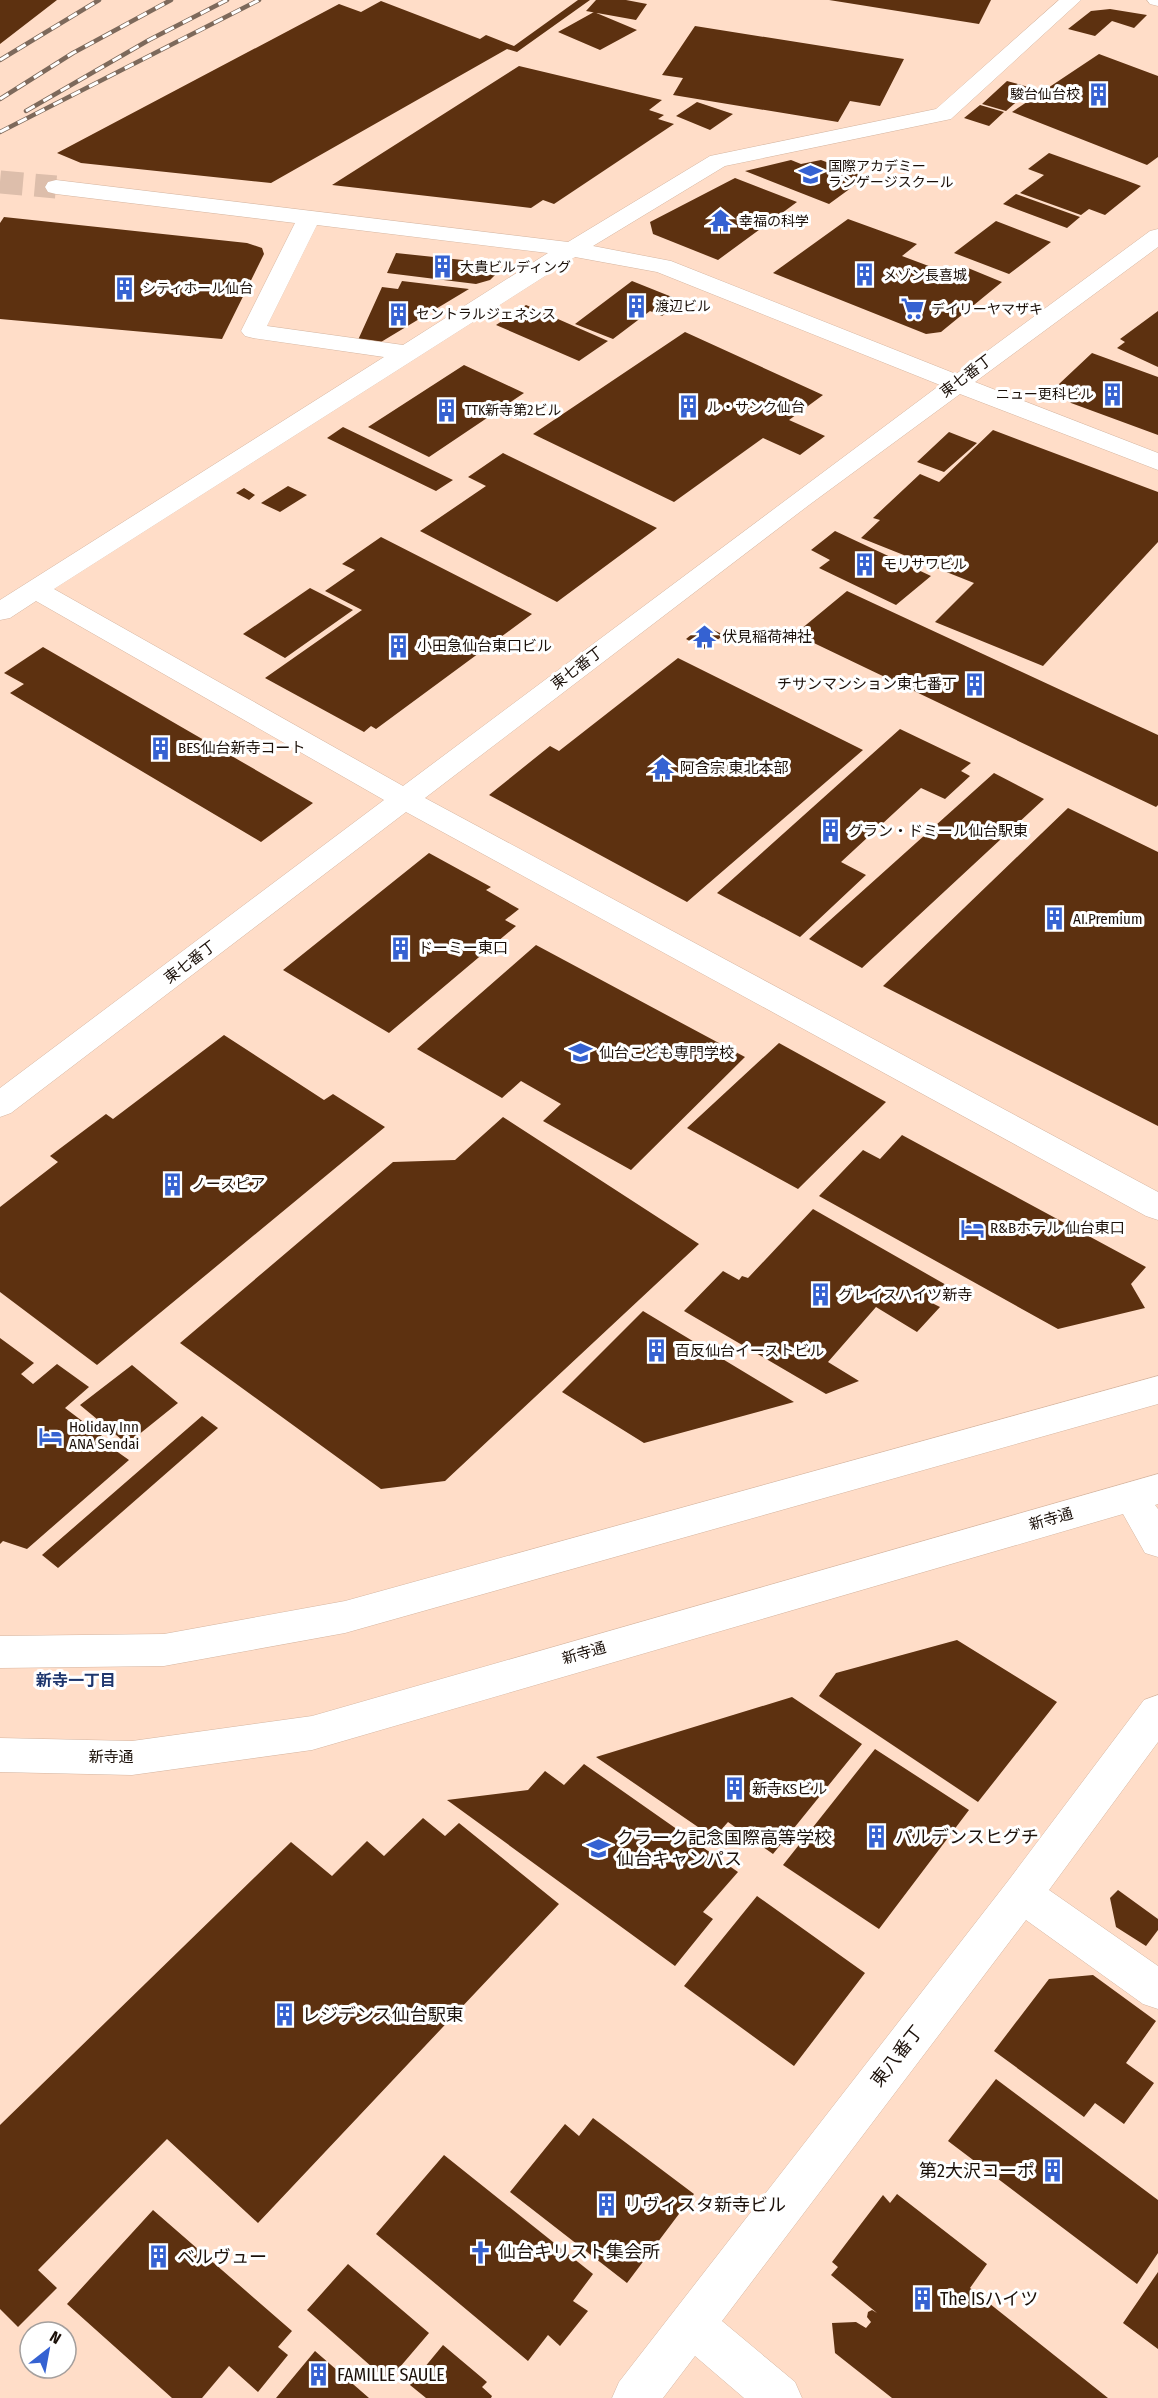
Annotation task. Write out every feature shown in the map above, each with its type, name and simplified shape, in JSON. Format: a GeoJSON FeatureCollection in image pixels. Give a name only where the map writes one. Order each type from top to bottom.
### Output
{"type":"FeatureCollection","features":[{"type":"Feature","properties":{"kind":"street"},"geometry":{"type":"LineString","coordinates":[[0,612],[572,249],[718,162],[943,114],[1071,0]]}},
{"type":"Feature","properties":{"kind":"street"},"geometry":{"type":"LineString","coordinates":[[56,187],[572,249],[663,267],[1005,404],[1158,462]]}},
{"type":"Feature","properties":{"kind":"street"},"geometry":{"type":"LineString","coordinates":[[309,218],[253,331],[407,353]]}},
{"type":"Feature","properties":{"kind":"street","name":"東七番丁"},"geometry":{"type":"LineString","coordinates":[[0,1105],[957,383],[1158,236]]}},
{"type":"Feature","properties":{"kind":"street"},"geometry":{"type":"LineString","coordinates":[[36,590],[405,799],[1158,1207]]}},
{"type":"Feature","properties":{"kind":"street"},"geometry":{"type":"LineString","coordinates":[[0,1652],[164,1650],[345,1617],[1158,1390]]}},
{"type":"Feature","properties":{"kind":"street"},"geometry":{"type":"LineString","coordinates":[[1145,1492],[1158,1542]]}},
{"type":"Feature","properties":{"kind":"street","name":"新寺通"},"geometry":{"type":"LineString","coordinates":[[0,1755],[132,1758],[312,1733],[1145,1492]]}},
{"type":"Feature","properties":{"kind":"street","name":"東八番丁"},"geometry":{"type":"LineString","coordinates":[[635,2398],[1022,1894],[1158,1712]]}},
{"type":"Feature","properties":{"kind":"street"},"geometry":{"type":"LineString","coordinates":[[1022,1894],[1158,1990]]}},
{"type":"Feature","properties":{"kind":"street"},"geometry":{"type":"LineString","coordinates":[[692,2324],[779,2398]]}},
{"type":"Feature","properties":{"kind":"building"},"geometry":{"type":"Polygon","coordinates":[[[0,0],[57,0],[0,44],[0,0]]]}},
{"type":"Feature","properties":{"kind":"building"},"geometry":{"type":"Polygon","coordinates":[[[578,0],[590,0],[517,52],[507,49],[271,183],[81,163],[57,153],[339,4],[361,12],[381,1],[480,39],[486,35],[514,46],[578,0]]]}},
{"type":"Feature","properties":{"kind":"building"},"geometry":{"type":"Polygon","coordinates":[[[596,0],[626,0],[647,4],[636,20],[586,11],[596,0]]]}},
{"type":"Feature","properties":{"kind":"building"},"geometry":{"type":"Polygon","coordinates":[[[829,0],[991,0],[979,24],[829,0]]]}},
{"type":"Feature","properties":{"kind":"building"},"geometry":{"type":"Polygon","coordinates":[[[1110,9],[1147,15],[1134,28],[1112,21],[1095,36],[1068,29],[1091,11],[1110,9]]]}},
{"type":"Feature","properties":{"kind":"building"},"geometry":{"type":"Polygon","coordinates":[[[594,12],[637,30],[600,50],[558,32],[594,12]]]}},
{"type":"Feature","properties":{"kind":"building"},"geometry":{"type":"Polygon","coordinates":[[[695,26],[904,59],[880,106],[850,101],[838,122],[673,95],[683,78],[662,75],[695,26]]]}},
{"type":"Feature","properties":{"kind":"building","name":"駿台仙台校"},"geometry":{"type":"Polygon","coordinates":[[[1099,54],[1158,76],[1158,157],[1147,165],[1012,112],[1099,54]]]}},
{"type":"Feature","properties":{"kind":"building"},"geometry":{"type":"Polygon","coordinates":[[[519,66],[662,100],[649,110],[664,115],[658,119],[674,124],[554,204],[543,200],[531,208],[332,185],[519,66]]]}},
{"type":"Feature","properties":{"kind":"building"},"geometry":{"type":"Polygon","coordinates":[[[1007,81],[1032,88],[1006,111],[982,104],[1007,81]]]}},
{"type":"Feature","properties":{"kind":"building"},"geometry":{"type":"Polygon","coordinates":[[[697,102],[733,114],[710,130],[676,116],[697,102]]]}},
{"type":"Feature","properties":{"kind":"building"},"geometry":{"type":"Polygon","coordinates":[[[980,105],[1004,112],[989,126],[964,118],[980,105]]]}},
{"type":"Feature","properties":{"kind":"building"},"geometry":{"type":"Polygon","coordinates":[[[1049,153],[1141,186],[1105,215],[1089,209],[1081,215],[1020,193],[1044,175],[1028,169],[1049,153]]]}},
{"type":"Feature","properties":{"kind":"building"},"geometry":{"type":"Polygon","coordinates":[[[791,160],[801,164],[821,160],[866,177],[829,204],[745,171],[791,160]]]}},
{"type":"Feature","properties":{"kind":"building"},"geometry":{"type":"Polygon","coordinates":[[[735,178],[797,202],[718,260],[653,234],[650,222],[735,178]]]}},
{"type":"Feature","properties":{"kind":"building"},"geometry":{"type":"Polygon","coordinates":[[[1016,194],[1080,217],[1067,228],[1003,204],[1016,194]]]}},
{"type":"Feature","properties":{"kind":"building","name":"シティホール仙台"},"geometry":{"type":"Polygon","coordinates":[[[4,217],[247,243],[262,248],[264,254],[222,339],[0,319],[0,223],[4,217]]]}},
{"type":"Feature","properties":{"kind":"building","name":"メゾン長喜城"},"geometry":{"type":"Polygon","coordinates":[[[848,219],[917,244],[902,256],[958,277],[968,268],[1002,282],[941,332],[926,334],[773,273],[848,219]]]}},
{"type":"Feature","properties":{"kind":"building"},"geometry":{"type":"Polygon","coordinates":[[[996,221],[1051,242],[1009,274],[954,253],[996,221]]]}},
{"type":"Feature","properties":{"kind":"building","name":"大貴ビルディング"},"geometry":{"type":"Polygon","coordinates":[[[396,253],[491,263],[499,271],[490,280],[476,284],[387,273],[396,253]]]}},
{"type":"Feature","properties":{"kind":"building","name":"セントラルジェネシス"},"geometry":{"type":"Polygon","coordinates":[[[402,281],[469,289],[381,342],[358,340],[382,287],[398,289],[402,281]]]}},
{"type":"Feature","properties":{"kind":"building","name":"渡辺ビル"},"geometry":{"type":"Polygon","coordinates":[[[632,281],[682,301],[662,316],[650,311],[613,339],[575,324],[632,281]]]}},
{"type":"Feature","properties":{"kind":"building"},"geometry":{"type":"Polygon","coordinates":[[[526,305],[608,341],[579,361],[496,325],[526,305]]]}},
{"type":"Feature","properties":{"kind":"building"},"geometry":{"type":"Polygon","coordinates":[[[1158,311],[1158,367],[1117,348],[1125,342],[1120,339],[1158,311]]]}},
{"type":"Feature","properties":{"kind":"building","name":"ル・サンク仙台"},"geometry":{"type":"Polygon","coordinates":[[[685,332],[823,395],[789,420],[825,436],[800,455],[763,438],[674,502],[533,434],[685,332]]]}},
{"type":"Feature","properties":{"kind":"building","name":"ニュー更科ビル"},"geometry":{"type":"Polygon","coordinates":[[[1092,353],[1158,377],[1158,435],[1071,403],[1059,384],[1092,353]]]}},
{"type":"Feature","properties":{"kind":"building","name":"TTK新寺第2ビル"},"geometry":{"type":"Polygon","coordinates":[[[464,365],[524,393],[429,457],[368,427],[464,365]]]}},
{"type":"Feature","properties":{"kind":"building"},"geometry":{"type":"Polygon","coordinates":[[[343,427],[453,480],[436,491],[327,438],[343,427]]]}},
{"type":"Feature","properties":{"kind":"building"},"geometry":{"type":"Polygon","coordinates":[[[993,430],[1158,492],[1158,542],[1043,666],[935,622],[974,583],[861,538],[880,520],[873,518],[920,474],[939,482],[993,430]]]}},
{"type":"Feature","properties":{"kind":"building"},"geometry":{"type":"Polygon","coordinates":[[[949,432],[977,443],[944,472],[917,462],[949,432]]]}},
{"type":"Feature","properties":{"kind":"building"},"geometry":{"type":"Polygon","coordinates":[[[503,453],[657,528],[557,602],[420,531],[486,486],[468,477],[503,453]]]}},
{"type":"Feature","properties":{"kind":"building"},"geometry":{"type":"Polygon","coordinates":[[[288,486],[307,495],[280,512],[261,503],[288,486]]]}},
{"type":"Feature","properties":{"kind":"building"},"geometry":{"type":"Polygon","coordinates":[[[244,488],[255,495],[249,500],[236,493],[244,488]]]}},
{"type":"Feature","properties":{"kind":"building","name":"モリサワビル"},"geometry":{"type":"Polygon","coordinates":[[[835,531],[931,576],[896,605],[819,568],[830,560],[811,550],[835,531]]]}},
{"type":"Feature","properties":{"kind":"building","name":"小田急仙台東口ビル"},"geometry":{"type":"Polygon","coordinates":[[[381,537],[532,614],[376,729],[371,726],[364,732],[265,678],[362,610],[325,591],[355,570],[342,564],[381,537]]]}},
{"type":"Feature","properties":{"kind":"building"},"geometry":{"type":"Polygon","coordinates":[[[310,588],[353,610],[285,658],[243,634],[310,588]]]}},
{"type":"Feature","properties":{"kind":"building","name":"チサンマンション東七番丁"},"geometry":{"type":"Polygon","coordinates":[[[847,591],[1158,735],[1158,805],[1156,807],[795,634],[847,591]]]}},
{"type":"Feature","properties":{"kind":"building"},"geometry":{"type":"Polygon","coordinates":[[[703,625],[724,635],[705,649],[686,639],[703,625]]]}},
{"type":"Feature","properties":{"kind":"building","name":"BES仙台新寺コート"},"geometry":{"type":"Polygon","coordinates":[[[43,647],[313,803],[261,842],[10,693],[24,684],[4,673],[43,647]]]}},
{"type":"Feature","properties":{"kind":"building"},"geometry":{"type":"Polygon","coordinates":[[[678,658],[863,750],[687,902],[489,795],[550,746],[559,751],[678,658]]]}},
{"type":"Feature","properties":{"kind":"building","name":"グラン・ドミール仙台駅東"},"geometry":{"type":"Polygon","coordinates":[[[900,729],[971,763],[961,771],[970,776],[945,799],[921,788],[841,862],[866,875],[800,937],[717,893],[900,729]]]}},
{"type":"Feature","properties":{"kind":"building"},"geometry":{"type":"Polygon","coordinates":[[[994,773],[1044,799],[862,968],[809,939],[994,773]]]}},
{"type":"Feature","properties":{"kind":"building","name":"AI.Premium"},"geometry":{"type":"Polygon","coordinates":[[[1068,808],[1158,852],[1158,1126],[883,986],[1068,808]]]}},
{"type":"Feature","properties":{"kind":"building","name":"ドーミー東口"},"geometry":{"type":"Polygon","coordinates":[[[429,853],[491,887],[486,890],[519,909],[505,920],[516,926],[389,1033],[283,970],[429,853]]]}},
{"type":"Feature","properties":{"kind":"building"},"geometry":{"type":"Polygon","coordinates":[[[536,945],[745,1057],[631,1170],[543,1121],[561,1104],[521,1081],[502,1098],[417,1049],[536,945]]]}},
{"type":"Feature","properties":{"kind":"building","name":"ノースピア"},"geometry":{"type":"Polygon","coordinates":[[[224,1035],[324,1100],[333,1094],[385,1127],[97,1365],[0,1292],[0,1207],[58,1162],[50,1156],[106,1114],[113,1119],[224,1035]]]}},
{"type":"Feature","properties":{"kind":"building"},"geometry":{"type":"Polygon","coordinates":[[[779,1043],[886,1102],[798,1189],[687,1128],[779,1043]]]}},
{"type":"Feature","properties":{"kind":"building"},"geometry":{"type":"Polygon","coordinates":[[[503,1117],[699,1244],[445,1481],[381,1489],[180,1343],[393,1162],[455,1160],[503,1117]]]}},
{"type":"Feature","properties":{"kind":"building"},"geometry":{"type":"Polygon","coordinates":[[[902,1135],[1146,1267],[1131,1284],[1145,1308],[1058,1329],[819,1196],[863,1150],[880,1159],[902,1135]]]}},
{"type":"Feature","properties":{"kind":"building","name":"グレイスハイツ新寺"},"geometry":{"type":"Polygon","coordinates":[[[813,1209],[948,1286],[932,1303],[940,1307],[917,1332],[876,1307],[828,1362],[859,1381],[826,1394],[684,1311],[723,1271],[739,1280],[742,1276],[748,1278],[813,1209]]]}},
{"type":"Feature","properties":{"kind":"building","name":"百反仙台イーストビル"},"geometry":{"type":"Polygon","coordinates":[[[643,1311],[794,1402],[644,1443],[562,1392],[643,1311]]]}},
{"type":"Feature","properties":{"kind":"building","name":"Holiday Inn ANA Sendai"},"geometry":{"type":"Polygon","coordinates":[[[0,1338],[34,1363],[21,1374],[33,1384],[57,1364],[89,1387],[65,1408],[114,1445],[112,1448],[129,1460],[27,1549],[3,1541],[0,1544],[0,1338]]]}},
{"type":"Feature","properties":{"kind":"building"},"geometry":{"type":"Polygon","coordinates":[[[132,1365],[178,1403],[127,1444],[80,1405],[132,1365]]]}},
{"type":"Feature","properties":{"kind":"building"},"geometry":{"type":"Polygon","coordinates":[[[202,1416],[218,1428],[58,1568],[42,1555],[202,1416]]]}},
{"type":"Feature","properties":{"kind":"building"},"geometry":{"type":"Polygon","coordinates":[[[957,1640],[1057,1702],[978,1802],[819,1696],[836,1673],[957,1640]]]}},
{"type":"Feature","properties":{"kind":"building","name":"新寺KSビル"},"geometry":{"type":"Polygon","coordinates":[[[792,1697],[862,1744],[773,1854],[728,1822],[714,1838],[596,1757],[792,1697]]]}},
{"type":"Feature","properties":{"kind":"building","name":"パルデンスヒグチ"},"geometry":{"type":"Polygon","coordinates":[[[875,1749],[969,1810],[879,1929],[783,1865],[875,1749]]]}},
{"type":"Feature","properties":{"kind":"building","name":"クラーク記念国際高等学校 仙台キャンパス"},"geometry":{"type":"Polygon","coordinates":[[[584,1764],[738,1872],[703,1912],[713,1919],[675,1966],[447,1800],[528,1790],[545,1771],[564,1785],[584,1764]]]}},
{"type":"Feature","properties":{"kind":"building","name":"レジデンス仙台駅東"},"geometry":{"type":"Polygon","coordinates":[[[423,1818],[445,1836],[459,1823],[559,1904],[258,2223],[167,2139],[38,2270],[57,2288],[25,2320],[18,2320],[18,2327],[0,2309],[0,2125],[291,1842],[332,1876],[367,1841],[384,1856],[423,1818]]]}},
{"type":"Feature","properties":{"kind":"building"},"geometry":{"type":"Polygon","coordinates":[[[1118,1890],[1158,1919],[1158,1930],[1146,1946],[1116,1927],[1110,1898],[1118,1890]]]}},
{"type":"Feature","properties":{"kind":"building"},"geometry":{"type":"Polygon","coordinates":[[[757,1896],[865,1973],[794,2066],[684,1986],[757,1896]]]}},
{"type":"Feature","properties":{"kind":"building"},"geometry":{"type":"Polygon","coordinates":[[[1093,1975],[1156,2021],[1126,2063],[1154,2083],[1124,2124],[1095,2103],[1084,2117],[994,2051],[1049,1979],[1093,1975]]]}},
{"type":"Feature","properties":{"kind":"building","name":"第2大沢コーポ"},"geometry":{"type":"Polygon","coordinates":[[[996,2079],[1158,2200],[1158,2253],[1137,2284],[948,2141],[996,2079]]]}},
{"type":"Feature","properties":{"kind":"building","name":"リヴィスタ新寺ビル"},"geometry":{"type":"Polygon","coordinates":[[[593,2118],[694,2194],[627,2283],[510,2192],[565,2124],[579,2136],[593,2118]]]}},
{"type":"Feature","properties":{"kind":"building"},"geometry":{"type":"Polygon","coordinates":[[[444,2155],[593,2274],[573,2301],[588,2311],[560,2346],[548,2335],[528,2361],[376,2234],[444,2155]]]}},
{"type":"Feature","properties":{"kind":"building","name":"The ISハイツ"},"geometry":{"type":"Polygon","coordinates":[[[897,2194],[987,2264],[970,2288],[1108,2398],[892,2398],[835,2353],[832,2323],[856,2322],[866,2328],[871,2322],[867,2317],[868,2312],[872,2310],[877,2313],[831,2275],[838,2267],[832,2262],[883,2195],[890,2203],[897,2194]]]}},
{"type":"Feature","properties":{"kind":"building","name":"ベルヴュー"},"geometry":{"type":"Polygon","coordinates":[[[153,2210],[292,2331],[278,2347],[288,2355],[258,2392],[229,2366],[202,2398],[172,2398],[67,2304],[153,2210]]]}},
{"type":"Feature","properties":{"kind":"building"},"geometry":{"type":"Polygon","coordinates":[[[348,2264],[429,2333],[388,2381],[307,2310],[348,2264]]]}},
{"type":"Feature","properties":{"kind":"building"},"geometry":{"type":"Polygon","coordinates":[[[1158,2272],[1158,2349],[1123,2323],[1158,2272]]]}},
{"type":"Feature","properties":{"kind":"building"},"geometry":{"type":"Polygon","coordinates":[[[443,2345],[487,2382],[482,2387],[492,2396],[491,2398],[426,2398],[410,2385],[443,2345]]]}},
{"type":"Feature","properties":{"kind":"building","name":"FAMILLE SAULE"},"geometry":{"type":"Polygon","coordinates":[[[315,2351],[369,2398],[276,2398],[315,2351]]]}},
{"type":"Feature","properties":{"kind":"tunnel"},"geometry":{"type":"LineString","coordinates":[[0,182],[56,187]]}},
{"type":"Feature","properties":{"kind":"railway"},"geometry":{"type":"LineString","coordinates":[[0,60],[99,0]]}},
{"type":"Feature","properties":{"kind":"railway"},"geometry":{"type":"LineString","coordinates":[[0,99],[73,53],[171,0]]}},
{"type":"Feature","properties":{"kind":"railway"},"geometry":{"type":"LineString","coordinates":[[26,111],[149,40],[227,0]]}},
{"type":"Feature","properties":{"kind":"railway"},"geometry":{"type":"LineString","coordinates":[[0,132],[259,0]]}},
{"type":"Feature","properties":{"kind":"place","name":"駿台仙台校"},"geometry":{"type":"Point","coordinates":[1098,94]}},
{"type":"Feature","properties":{"kind":"place","name":"国際アカデミー ランゲージスクール"},"geometry":{"type":"Point","coordinates":[810,174]}},
{"type":"Feature","properties":{"kind":"place","name":"幸福の科学"},"geometry":{"type":"Point","coordinates":[721,221]}},
{"type":"Feature","properties":{"kind":"place","name":"大貴ビルディング"},"geometry":{"type":"Point","coordinates":[442,267]}},
{"type":"Feature","properties":{"kind":"place","name":"メゾン長喜城"},"geometry":{"type":"Point","coordinates":[865,275]}},
{"type":"Feature","properties":{"kind":"place","name":"シティホール仙台"},"geometry":{"type":"Point","coordinates":[124,288]}},
{"type":"Feature","properties":{"kind":"place","name":"渡辺ビル"},"geometry":{"type":"Point","coordinates":[637,306]}},
{"type":"Feature","properties":{"kind":"place","name":"デイリーヤマザキ"},"geometry":{"type":"Point","coordinates":[913,309]}},
{"type":"Feature","properties":{"kind":"place","name":"セントラルジェネシス"},"geometry":{"type":"Point","coordinates":[398,314]}},
{"type":"Feature","properties":{"kind":"place","name":"ニュー更科ビル"},"geometry":{"type":"Point","coordinates":[1112,394]}},
{"type":"Feature","properties":{"kind":"place","name":"ル・サンク仙台"},"geometry":{"type":"Point","coordinates":[689,407]}},
{"type":"Feature","properties":{"kind":"place","name":"TTK新寺第2ビル"},"geometry":{"type":"Point","coordinates":[447,410]}},
{"type":"Feature","properties":{"kind":"place","name":"モリサワビル"},"geometry":{"type":"Point","coordinates":[865,564]}},
{"type":"Feature","properties":{"kind":"place","name":"伏見稲荷神社"},"geometry":{"type":"Point","coordinates":[704,637]}},
{"type":"Feature","properties":{"kind":"place","name":"小田急仙台東口ビル"},"geometry":{"type":"Point","coordinates":[399,646]}},
{"type":"Feature","properties":{"kind":"place","name":"チサンマンション東七番丁"},"geometry":{"type":"Point","coordinates":[975,684]}},
{"type":"Feature","properties":{"kind":"place","name":"BES仙台新寺コート"},"geometry":{"type":"Point","coordinates":[160,748]}},
{"type":"Feature","properties":{"kind":"place","name":"阿含宗 東北本部"},"geometry":{"type":"Point","coordinates":[662,768]}},
{"type":"Feature","properties":{"kind":"place","name":"グラン・ドミール仙台駅東"},"geometry":{"type":"Point","coordinates":[830,831]}},
{"type":"Feature","properties":{"kind":"place","name":"AI.Premium"},"geometry":{"type":"Point","coordinates":[1055,919]}},
{"type":"Feature","properties":{"kind":"place","name":"ドーミー東口"},"geometry":{"type":"Point","coordinates":[400,948]}},
{"type":"Feature","properties":{"kind":"place","name":"仙台こども専門学校"},"geometry":{"type":"Point","coordinates":[581,1053]}},
{"type":"Feature","properties":{"kind":"place","name":"ノースピア"},"geometry":{"type":"Point","coordinates":[173,1184]}},
{"type":"Feature","properties":{"kind":"place","name":"R&Bホテル 仙台東口"},"geometry":{"type":"Point","coordinates":[972,1228]}},
{"type":"Feature","properties":{"kind":"place","name":"グレイスハイツ新寺"},"geometry":{"type":"Point","coordinates":[820,1295]}},
{"type":"Feature","properties":{"kind":"place","name":"百反仙台イーストビル"},"geometry":{"type":"Point","coordinates":[657,1351]}},
{"type":"Feature","properties":{"kind":"place","name":"Holiday Inn ANA Sendai"},"geometry":{"type":"Point","coordinates":[51,1436]}},
{"type":"Feature","properties":{"kind":"place","name":"新寺KSビル"},"geometry":{"type":"Point","coordinates":[734,1789]}},
{"type":"Feature","properties":{"kind":"place","name":"パルデンスヒグチ"},"geometry":{"type":"Point","coordinates":[877,1837]}},
{"type":"Feature","properties":{"kind":"place","name":"クラーク記念国際高等学校 仙台キャンパス"},"geometry":{"type":"Point","coordinates":[598,1848]}},
{"type":"Feature","properties":{"kind":"place","name":"レジデンス仙台駅東"},"geometry":{"type":"Point","coordinates":[284,2015]}},
{"type":"Feature","properties":{"kind":"place","name":"第2大沢コーポ"},"geometry":{"type":"Point","coordinates":[1053,2171]}},
{"type":"Feature","properties":{"kind":"place","name":"リヴィスタ新寺ビル"},"geometry":{"type":"Point","coordinates":[606,2205]}},
{"type":"Feature","properties":{"kind":"place","name":"仙台キリスト集会所"},"geometry":{"type":"Point","coordinates":[480,2252]}},
{"type":"Feature","properties":{"kind":"place","name":"ベルヴュー"},"geometry":{"type":"Point","coordinates":[159,2257]}},
{"type":"Feature","properties":{"kind":"place","name":"The ISハイツ"},"geometry":{"type":"Point","coordinates":[922,2299]}},
{"type":"Feature","properties":{"kind":"place","name":"FAMILLE SAULE"},"geometry":{"type":"Point","coordinates":[319,2375]}},
{"type":"Feature","properties":{"kind":"district","name":"新寺一丁目"},"geometry":{"type":"Point","coordinates":[76,1680]}}]}
